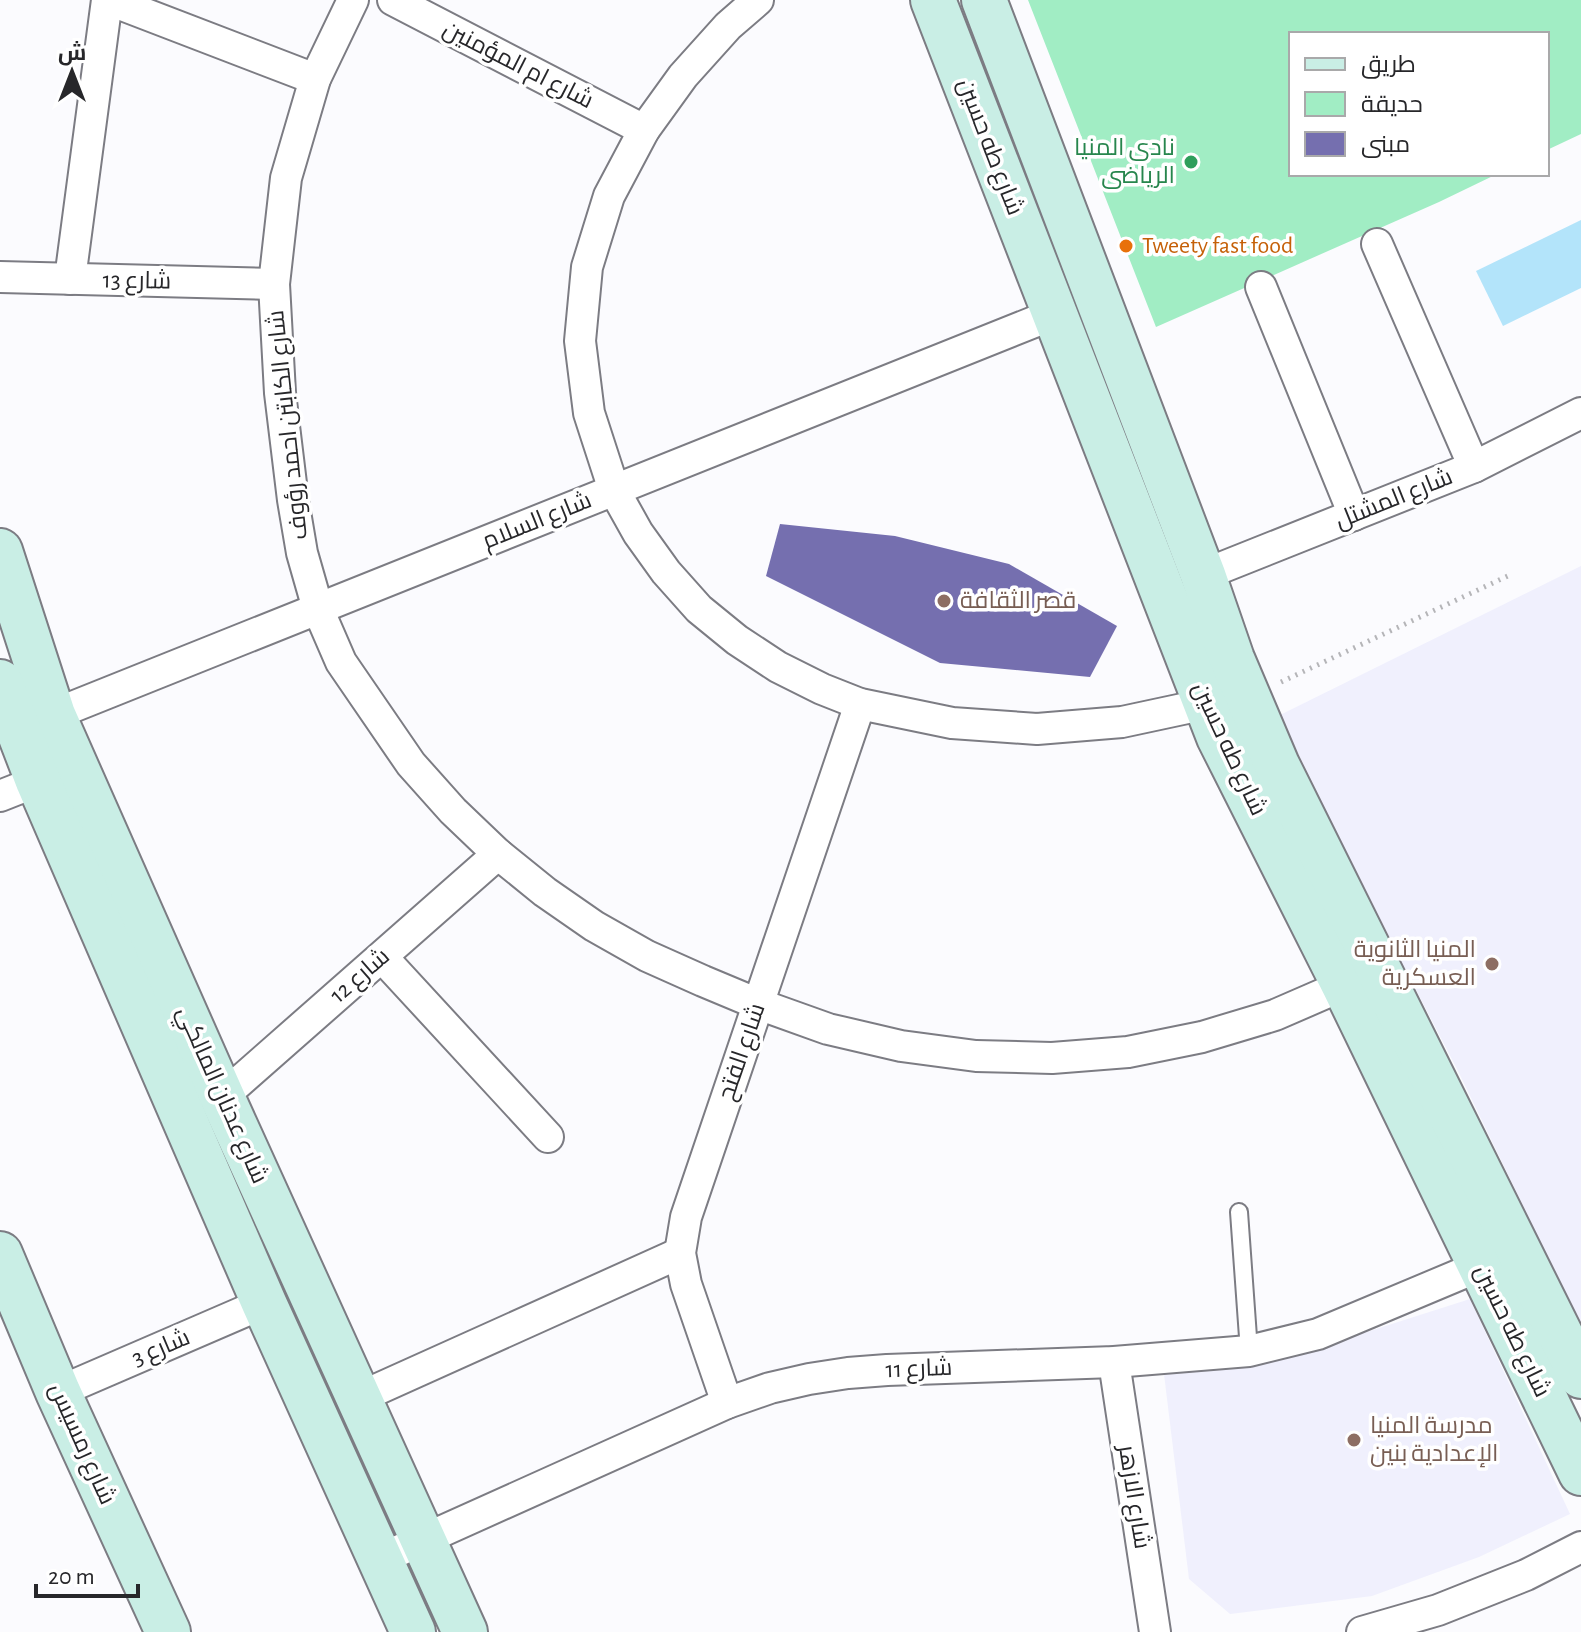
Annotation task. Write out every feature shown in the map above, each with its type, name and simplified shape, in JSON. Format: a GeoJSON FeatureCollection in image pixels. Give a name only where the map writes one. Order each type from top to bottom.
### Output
{"type":"FeatureCollection","features":[{"type":"Feature","properties":{"kind":"main road","name":"شارع طه حسين"},"geometry":{"type":"LineString","coordinates":[[933,0],[1219,737],[1344,985],[1581,1473]]}},
{"type":"Feature","properties":{"kind":"main road","name":"شارع طه حسين"},"geometry":{"type":"LineString","coordinates":[[984,0],[1248,697],[1277,765],[1581,1376]]}},
{"type":"Feature","properties":{"kind":"main road","name":"شارع عدنان المالكي"},"geometry":{"type":"LineString","coordinates":[[0,551],[36,722],[222,1097],[465,1632]]}},
{"type":"Feature","properties":{"kind":"main road"},"geometry":{"type":"LineString","coordinates":[[1162,589],[1203,575]]}},
{"type":"Feature","properties":{"kind":"main road","name":"شارع عدنان المالكي"},"geometry":{"type":"LineString","coordinates":[[0,682],[36,722]]}},
{"type":"Feature","properties":{"kind":"main road","name":"شارع عدنان المالكي"},"geometry":{"type":"LineString","coordinates":[[36,722],[19,789],[264,1303],[413,1632]]}},
{"type":"Feature","properties":{"kind":"main road","name":"شارع رمسيس"},"geometry":{"type":"LineString","coordinates":[[0,1254],[58,1392],[168,1632]]}},
{"type":"Feature","properties":{"kind":"street"},"geometry":{"type":"LineString","coordinates":[[70,279],[108,0],[315,79]]}},
{"type":"Feature","properties":{"kind":"street","name":"شارع الكابتن احمد رؤوف"},"geometry":{"type":"LineString","coordinates":[[353,0],[315,79],[286,178],[274,284],[280,393],[293,500],[302,553],[318,609],[341,662],[411,764],[453,811],[498,854],[545,892],[594,926],[647,956],[758,1004],[828,1029],[901,1046],[976,1056],[1052,1058],[1128,1052],[1202,1037],[1275,1015],[1344,985]]}},
{"type":"Feature","properties":{"kind":"street","name":"شارع ام المؤمنين"},"geometry":{"type":"LineString","coordinates":[[393,0],[644,130]]}},
{"type":"Feature","properties":{"kind":"street"},"geometry":{"type":"LineString","coordinates":[[758,0],[728,26],[683,76],[644,130],[609,196],[587,267],[580,341],[589,413],[614,490],[638,533],[659,563],[699,609],[737,640],[778,667],[860,704],[952,723],[1037,729],[1122,722],[1206,704]]}},
{"type":"Feature","properties":{"kind":"street"},"geometry":{"type":"LineString","coordinates":[[1377,244],[1474,467]]}},
{"type":"Feature","properties":{"kind":"street","name":"شارع 13"},"geometry":{"type":"LineString","coordinates":[[0,277],[274,284]]}},
{"type":"Feature","properties":{"kind":"street"},"geometry":{"type":"LineString","coordinates":[[1261,287],[1354,515]]}},
{"type":"Feature","properties":{"kind":"street","name":"شارع السلام"},"geometry":{"type":"LineString","coordinates":[[36,722],[1054,314]]}},
{"type":"Feature","properties":{"kind":"street","name":"شارع المشتل"},"geometry":{"type":"LineString","coordinates":[[1203,575],[1474,467],[1581,413]]}},
{"type":"Feature","properties":{"kind":"street","name":"شارع الفتح"},"geometry":{"type":"LineString","coordinates":[[727,1403],[686,1284],[680,1253],[686,1217],[860,704]]}},
{"type":"Feature","properties":{"kind":"street","name":"شارع 12"},"geometry":{"type":"LineString","coordinates":[[222,1097],[498,854]]}},
{"type":"Feature","properties":{"kind":"street"},"geometry":{"type":"LineString","coordinates":[[382,957],[548,1137]]}},
{"type":"Feature","properties":{"kind":"street"},"geometry":{"type":"LineString","coordinates":[[358,1398],[680,1253]]}},
{"type":"Feature","properties":{"kind":"street","name":"شارع 11"},"geometry":{"type":"LineString","coordinates":[[378,1560],[727,1403],[770,1388],[848,1373],[1114,1362],[1249,1351],[1318,1334],[1480,1266]]}},
{"type":"Feature","properties":{"kind":"street","name":"شارع 3"},"geometry":{"type":"LineString","coordinates":[[58,1392],[264,1303]]}},
{"type":"Feature","properties":{"kind":"street","name":"شارع الازهر"},"geometry":{"type":"LineString","coordinates":[[1114,1362],[1155,1632]]}},
{"type":"Feature","properties":{"kind":"street"},"geometry":{"type":"LineString","coordinates":[[1362,1632],[1438,1610],[1526,1575],[1581,1547]]}},
{"type":"Feature","properties":{"kind":"lane"},"geometry":{"type":"LineString","coordinates":[[1239,1212],[1249,1351]]}},
{"type":"Feature","properties":{"kind":"path"},"geometry":{"type":"LineString","coordinates":[[1248,697],[1512,574]]}},
{"type":"Feature","properties":{"kind":"shaded area","name":"المنيا الثانوية العسكرية"},"geometry":{"type":"Polygon","coordinates":[[[1581,566],[1581,1326],[1458,1071],[1347,857],[1280,715],[1581,566]]]}},
{"type":"Feature","properties":{"kind":"shaded area","name":"مدرسة المنيا الإعدادية بنين"},"geometry":{"type":"Polygon","coordinates":[[[1470,1299],[1570,1514],[1479,1557],[1372,1596],[1230,1614],[1189,1579],[1163,1366],[1304,1352],[1470,1299]]]}},
{"type":"Feature","properties":{"kind":"green space","name":"نادى المنيا الرياضى"},"geometry":{"type":"Polygon","coordinates":[[[1028,0],[1581,0],[1581,134],[1549,149],[1549,32],[1289,32],[1289,176],[1493,176],[1156,327],[1028,0]]]}},
{"type":"Feature","properties":{"kind":"water"},"geometry":{"type":"Polygon","coordinates":[[[1581,220],[1581,288],[1503,326],[1476,271],[1581,220]]]}},
{"type":"Feature","properties":{"kind":"building","name":"قصر الثقافة"},"geometry":{"type":"Polygon","coordinates":[[[780,524],[895,536],[1009,564],[1117,626],[1090,677],[940,663],[766,576],[780,524]]]}},
{"type":"Feature","properties":{"kind":"place","name":"نادى المنيا الرياضى"},"geometry":{"type":"Point","coordinates":[1191,162]}},
{"type":"Feature","properties":{"kind":"place","name":"Tweety fast food"},"geometry":{"type":"Point","coordinates":[1126,246]}},
{"type":"Feature","properties":{"kind":"place","name":"قصر الثقافة"},"geometry":{"type":"Point","coordinates":[944,601]}},
{"type":"Feature","properties":{"kind":"place","name":"المنيا الثانوية العسكرية"},"geometry":{"type":"Point","coordinates":[1492,964]}},
{"type":"Feature","properties":{"kind":"place","name":"مدرسة المنيا الإعدادية بنين"},"geometry":{"type":"Point","coordinates":[1354,1440]}}]}
